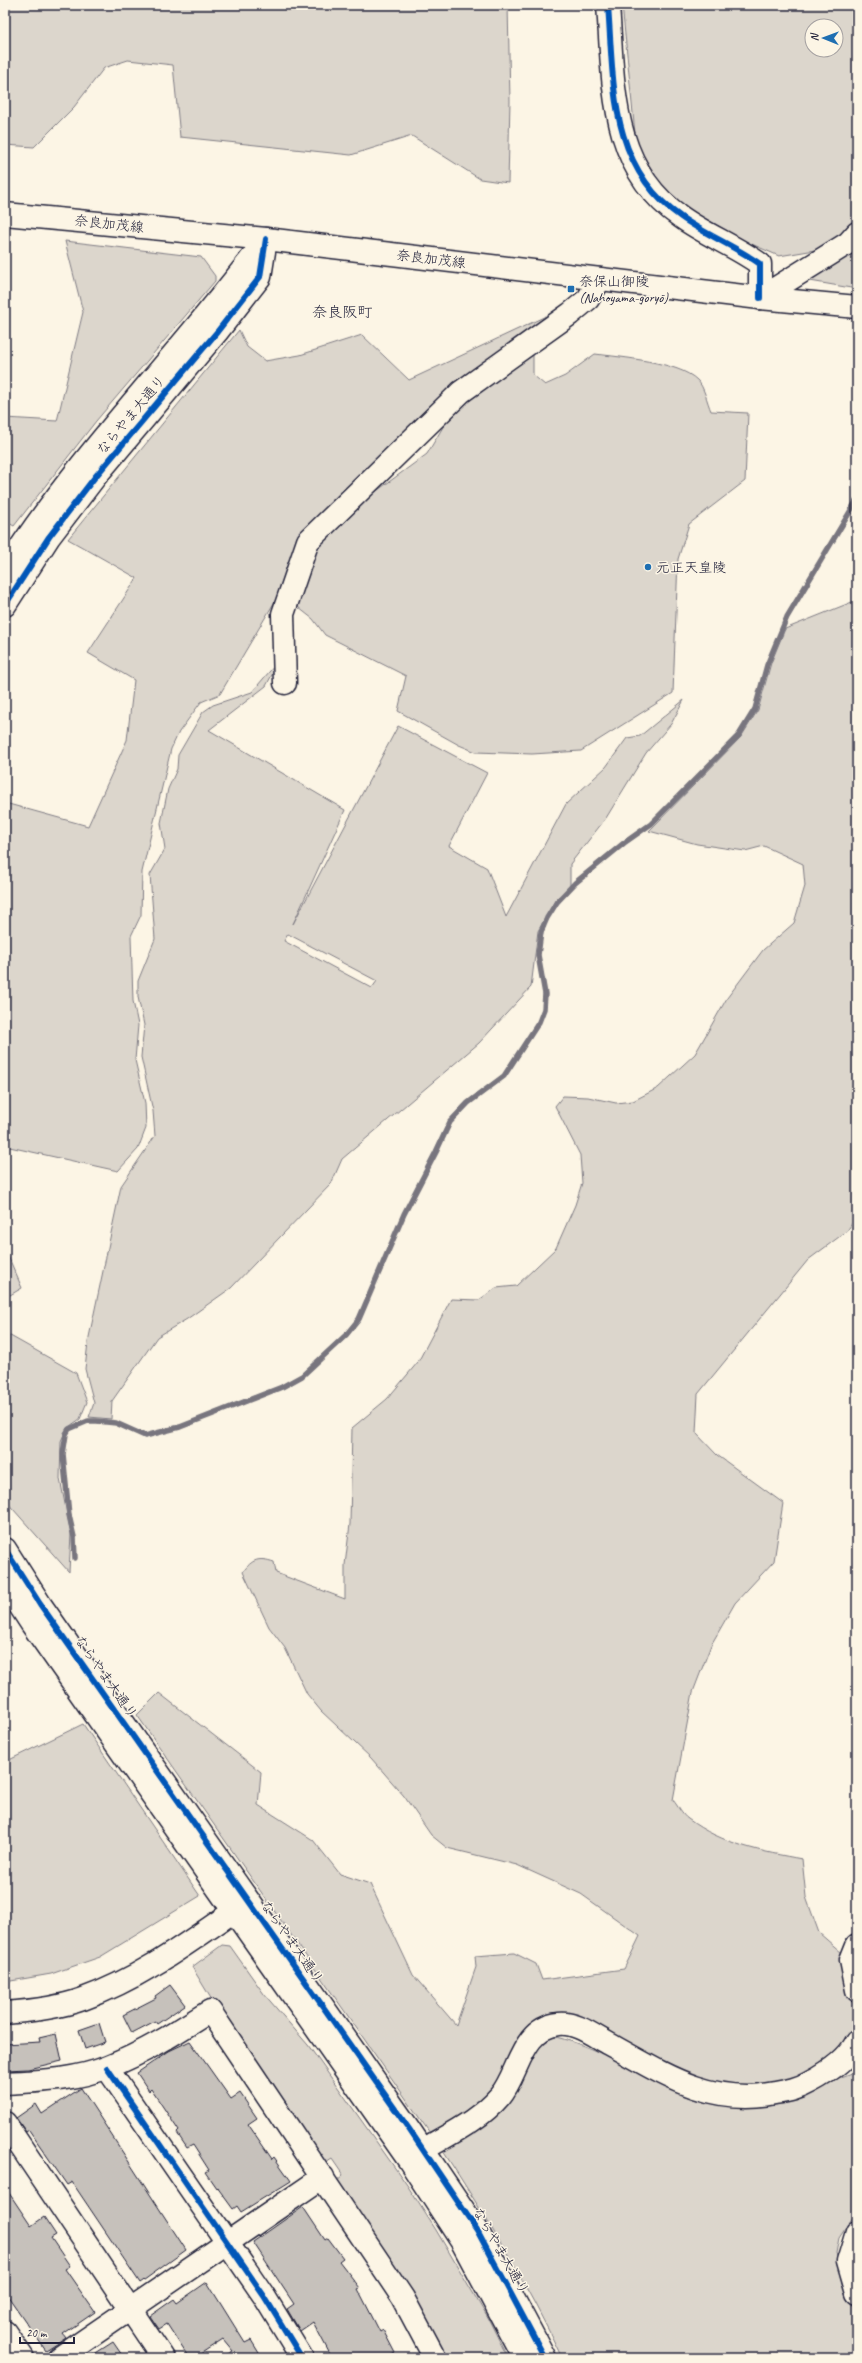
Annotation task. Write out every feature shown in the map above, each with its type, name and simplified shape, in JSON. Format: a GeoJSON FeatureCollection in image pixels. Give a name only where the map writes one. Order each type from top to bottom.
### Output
{"type":"FeatureCollection","features":[{"type":"Feature","properties":{"kind":"street"},"geometry":{"type":"LineString","coordinates":[[608,5],[619,127],[628,153],[638,172],[655,195],[681,218],[744,252],[760,264],[760,298]]}},
{"type":"Feature","properties":{"kind":"street","name":"奈良加茂線"},"geometry":{"type":"LineString","coordinates":[[5,214],[266,239],[760,298],[857,307]]}},
{"type":"Feature","properties":{"kind":"street"},"geometry":{"type":"LineString","coordinates":[[760,298],[848,243],[857,233]]}},
{"type":"Feature","properties":{"kind":"street","name":"ならやま大通り"},"geometry":{"type":"LineString","coordinates":[[5,571],[31,530],[68,481],[241,273],[266,239]]}},
{"type":"Feature","properties":{"kind":"street","name":"ならやま大通り"},"geometry":{"type":"LineString","coordinates":[[5,605],[49,537],[95,477],[260,277],[266,239]]}},
{"type":"Feature","properties":{"kind":"street"},"geometry":{"type":"LineString","coordinates":[[286,683],[283,614],[308,541],[461,392],[570,314],[588,299],[600,279]]}},
{"type":"Feature","properties":{"kind":"street","name":"ならやま大通り"},"geometry":{"type":"LineString","coordinates":[[7,1553],[102,1709]]}},
{"type":"Feature","properties":{"kind":"street","name":"ならやま大通り"},"geometry":{"type":"LineString","coordinates":[[5,1583],[102,1709],[415,2155],[477,2230],[545,2358]]}},
{"type":"Feature","properties":{"kind":"street"},"geometry":{"type":"LineString","coordinates":[[5,2013],[56,2006],[81,2000],[114,1987],[162,1960],[241,1906]]}},
{"type":"Feature","properties":{"kind":"street"},"geometry":{"type":"LineString","coordinates":[[857,1944],[851,1960],[857,1990]]}},
{"type":"Feature","properties":{"kind":"street"},"geometry":{"type":"LineString","coordinates":[[5,2083],[41,2081],[107,2068],[162,2042],[210,2012],[323,2177],[403,2298],[436,2358]]}},
{"type":"Feature","properties":{"kind":"street"},"geometry":{"type":"LineString","coordinates":[[415,2155],[473,2120],[501,2096],[527,2045],[538,2032],[558,2024],[579,2027],[669,2078],[720,2095],[761,2096],[798,2089],[816,2079],[851,2052],[857,2042]]}},
{"type":"Feature","properties":{"kind":"street"},"geometry":{"type":"LineString","coordinates":[[107,2068],[264,2296],[302,2358]]}},
{"type":"Feature","properties":{"kind":"street"},"geometry":{"type":"LineString","coordinates":[[5,2123],[163,2358]]}},
{"type":"Feature","properties":{"kind":"street","name":"ならやま大通り"},"geometry":{"type":"LineString","coordinates":[[415,2155],[524,2358]]}},
{"type":"Feature","properties":{"kind":"street"},"geometry":{"type":"LineString","coordinates":[[59,2358],[323,2177]]}},
{"type":"Feature","properties":{"kind":"street"},"geometry":{"type":"LineString","coordinates":[[857,2232],[848,2262],[857,2293]]}},
{"type":"Feature","properties":{"kind":"street"},"geometry":{"type":"LineString","coordinates":[[5,2332],[23,2358]]}},
{"type":"Feature","properties":{"kind":"shaded area"},"geometry":{"type":"Polygon","coordinates":[[[5,5],[508,5],[510,101],[508,183],[480,179],[412,136],[351,155],[180,137],[173,65],[128,60],[104,68],[74,107],[34,147],[5,145],[5,5]]]}},
{"type":"Feature","properties":{"kind":"shaded area"},"geometry":{"type":"Polygon","coordinates":[[[622,5],[857,5],[857,224],[843,238],[815,250],[779,256],[747,242],[681,205],[664,190],[636,143],[622,5]]]}},
{"type":"Feature","properties":{"kind":"shaded area"},"geometry":{"type":"Polygon","coordinates":[[[65,241],[201,257],[215,276],[215,281],[96,421],[14,526],[5,521],[5,418],[57,421],[83,312],[65,241]]]}},
{"type":"Feature","properties":{"kind":"shaded area"},"geometry":{"type":"Polygon","coordinates":[[[857,244],[857,289],[810,281],[817,270],[857,244]]]}},
{"type":"Feature","properties":{"kind":"shaded area"},"geometry":{"type":"Polygon","coordinates":[[[576,302],[526,341],[409,458],[370,482],[281,591],[220,694],[201,702],[179,732],[171,749],[142,872],[141,915],[131,936],[133,1001],[138,1025],[135,1060],[145,1103],[146,1128],[138,1149],[118,1171],[5,1146],[5,803],[88,826],[127,740],[134,680],[88,653],[137,578],[68,539],[239,330],[247,347],[265,361],[300,355],[362,335],[409,380],[576,302]]]}},
{"type":"Feature","properties":{"kind":"shaded area"},"geometry":{"type":"Polygon","coordinates":[[[533,348],[533,375],[545,385],[565,376],[595,354],[649,361],[677,369],[688,374],[697,380],[702,386],[711,411],[748,413],[745,481],[689,524],[678,559],[673,693],[581,751],[532,754],[476,752],[459,745],[398,711],[406,676],[325,635],[313,619],[299,608],[292,595],[300,561],[367,498],[427,454],[456,405],[533,348]]]}},
{"type":"Feature","properties":{"kind":"shaded area"},"geometry":{"type":"Polygon","coordinates":[[[857,600],[857,1216],[847,1231],[808,1260],[698,1394],[696,1433],[717,1455],[783,1503],[774,1561],[735,1603],[711,1645],[693,1692],[673,1800],[686,1817],[714,1835],[757,1850],[802,1859],[806,1897],[819,1933],[857,1966],[857,2029],[855,2041],[837,2062],[788,2080],[757,2088],[703,2083],[540,2019],[530,2026],[523,2034],[514,2053],[504,2082],[498,2091],[475,2110],[430,2133],[137,1715],[159,1693],[261,1772],[258,1805],[313,1840],[340,1874],[370,1884],[413,1975],[456,2025],[476,1967],[475,1956],[514,1953],[536,1964],[542,1980],[624,1969],[640,1936],[581,1894],[517,1865],[447,1848],[431,1835],[404,1796],[371,1758],[321,1711],[307,1694],[285,1648],[269,1627],[243,1572],[256,1560],[269,1560],[274,1562],[276,1573],[345,1599],[345,1565],[350,1524],[352,1428],[387,1399],[418,1362],[451,1299],[479,1300],[496,1288],[516,1286],[556,1248],[575,1205],[582,1183],[580,1155],[555,1106],[563,1096],[588,1097],[616,1103],[633,1101],[658,1088],[695,1054],[727,998],[763,950],[794,923],[805,886],[803,864],[764,846],[745,851],[697,844],[649,831],[741,737],[758,710],[771,663],[785,629],[857,600]]]}},
{"type":"Feature","properties":{"kind":"shaded area"},"geometry":{"type":"Polygon","coordinates":[[[281,658],[266,686],[209,730],[345,810],[293,924],[398,726],[487,773],[449,846],[487,868],[506,917],[566,804],[606,767],[627,738],[640,736],[684,700],[671,724],[646,753],[606,818],[570,864],[570,887],[555,900],[538,931],[531,987],[479,1043],[342,1159],[331,1184],[231,1288],[187,1319],[157,1337],[112,1401],[111,1419],[89,1417],[94,1403],[85,1369],[88,1342],[121,1186],[155,1136],[153,1111],[141,1057],[144,1025],[138,997],[138,981],[155,939],[150,875],[165,849],[161,823],[168,789],[177,769],[178,755],[203,712],[213,705],[252,692],[281,658]],[[288,934],[284,941],[372,988],[377,981],[288,934]]]}},
{"type":"Feature","properties":{"kind":"shaded area"},"geometry":{"type":"Polygon","coordinates":[[[5,1249],[22,1288],[5,1298],[5,1249]]]}},
{"type":"Feature","properties":{"kind":"shaded area"},"geometry":{"type":"Polygon","coordinates":[[[5,1333],[76,1373],[87,1402],[80,1419],[67,1428],[61,1441],[60,1479],[71,1534],[69,1572],[5,1500],[5,1333]]]}},
{"type":"Feature","properties":{"kind":"shaded area"},"geometry":{"type":"Polygon","coordinates":[[[83,1724],[200,1896],[100,1957],[51,1974],[5,1982],[5,1762],[83,1724]]]}},
{"type":"Feature","properties":{"kind":"shaded area"},"geometry":{"type":"Polygon","coordinates":[[[222,1945],[230,1946],[264,1994],[308,2045],[407,2185],[436,2230],[489,2320],[508,2358],[445,2358],[336,2181],[343,2175],[332,2159],[324,2164],[212,2000],[192,1967],[222,1945]]]}},
{"type":"Feature","properties":{"kind":"shaded area"},"geometry":{"type":"Polygon","coordinates":[[[551,2036],[573,2042],[593,2050],[688,2097],[715,2104],[735,2105],[776,2099],[816,2087],[852,2073],[857,2068],[857,2211],[839,2238],[836,2253],[842,2284],[857,2313],[857,2358],[562,2358],[521,2278],[443,2151],[484,2125],[512,2100],[520,2084],[536,2042],[551,2036]]]}},
{"type":"Feature","properties":{"kind":"building"},"geometry":{"type":"Polygon","coordinates":[[[170,1985],[185,2005],[157,2024],[155,2021],[132,2033],[123,2015],[156,1998],[155,1996],[170,1985]]]}},
{"type":"Feature","properties":{"kind":"building"},"geometry":{"type":"Polygon","coordinates":[[[99,2023],[105,2042],[85,2049],[79,2030],[99,2023]]]}},
{"type":"Feature","properties":{"kind":"building"},"geometry":{"type":"Polygon","coordinates":[[[56,2034],[62,2061],[28,2069],[5,2070],[5,2044],[40,2042],[39,2038],[56,2034]]]}},
{"type":"Feature","properties":{"kind":"building"},"geometry":{"type":"Polygon","coordinates":[[[190,2041],[231,2099],[240,2093],[257,2118],[248,2124],[272,2159],[274,2157],[291,2181],[241,2212],[237,2206],[233,2209],[217,2187],[216,2188],[205,2172],[209,2170],[193,2145],[187,2148],[177,2133],[179,2131],[151,2089],[149,2091],[137,2073],[169,2051],[190,2041]]]}},
{"type":"Feature","properties":{"kind":"building"},"geometry":{"type":"Polygon","coordinates":[[[81,2088],[186,2250],[140,2283],[72,2182],[67,2185],[29,2130],[26,2132],[16,2118],[36,2104],[42,2114],[81,2088]]]}},
{"type":"Feature","properties":{"kind":"building"},"geometry":{"type":"Polygon","coordinates":[[[5,2187],[31,2226],[44,2217],[56,2235],[51,2238],[70,2266],[65,2269],[95,2312],[63,2334],[66,2338],[46,2351],[5,2292],[5,2187]]]}},
{"type":"Feature","properties":{"kind":"building"},"geometry":{"type":"Polygon","coordinates":[[[303,2207],[325,2240],[328,2238],[343,2258],[339,2261],[360,2288],[358,2289],[380,2332],[383,2330],[395,2353],[386,2358],[332,2358],[313,2322],[300,2331],[287,2309],[294,2304],[253,2242],[303,2207]]]}},
{"type":"Feature","properties":{"kind":"building"},"geometry":{"type":"Polygon","coordinates":[[[207,2282],[245,2343],[251,2340],[262,2358],[221,2358],[233,2351],[223,2339],[194,2358],[189,2358],[167,2324],[159,2329],[150,2316],[174,2299],[177,2303],[207,2282]]]}},
{"type":"Feature","properties":{"kind":"building"},"geometry":{"type":"Polygon","coordinates":[[[113,2342],[124,2358],[88,2358],[113,2342]]]}},
{"type":"Feature","properties":{"kind":"waterway"},"geometry":{"type":"LineString","coordinates":[[75,1558],[74,1537],[69,1515],[63,1454],[66,1434],[69,1429],[88,1421],[97,1421],[116,1423],[145,1436],[180,1427],[282,1387],[302,1376],[346,1335],[359,1319],[404,1214],[450,1122],[468,1103],[504,1076],[539,1022],[544,1009],[545,994],[538,955],[541,932],[547,918],[557,902],[575,883],[624,843],[651,824],[739,735],[755,709],[767,665],[787,617],[857,500]]}},
{"type":"Feature","properties":{"kind":"cycle path"},"geometry":{"type":"LineString","coordinates":[[608,5],[615,94],[620,122],[628,149],[640,174],[657,197],[681,217],[760,264],[760,298]]}},
{"type":"Feature","properties":{"kind":"cycle path"},"geometry":{"type":"LineString","coordinates":[[5,605],[49,537],[95,477],[217,332],[260,277],[266,239]]}},
{"type":"Feature","properties":{"kind":"cycle path"},"geometry":{"type":"LineString","coordinates":[[5,1549],[40,1604],[409,2129],[477,2230],[545,2358]]}},
{"type":"Feature","properties":{"kind":"cycle path"},"geometry":{"type":"LineString","coordinates":[[107,2068],[264,2296],[302,2358]]}},
{"type":"Feature","properties":{"kind":"place","name":"奈保山御陵 (Nahoyama-goryō)"},"geometry":{"type":"Point","coordinates":[571,289]}},
{"type":"Feature","properties":{"kind":"place","name":"元正天皇陵"},"geometry":{"type":"Point","coordinates":[648,567]}},
{"type":"Feature","properties":{"kind":"district","name":"奈良阪町"},"geometry":{"type":"Point","coordinates":[342,312]}}]}
